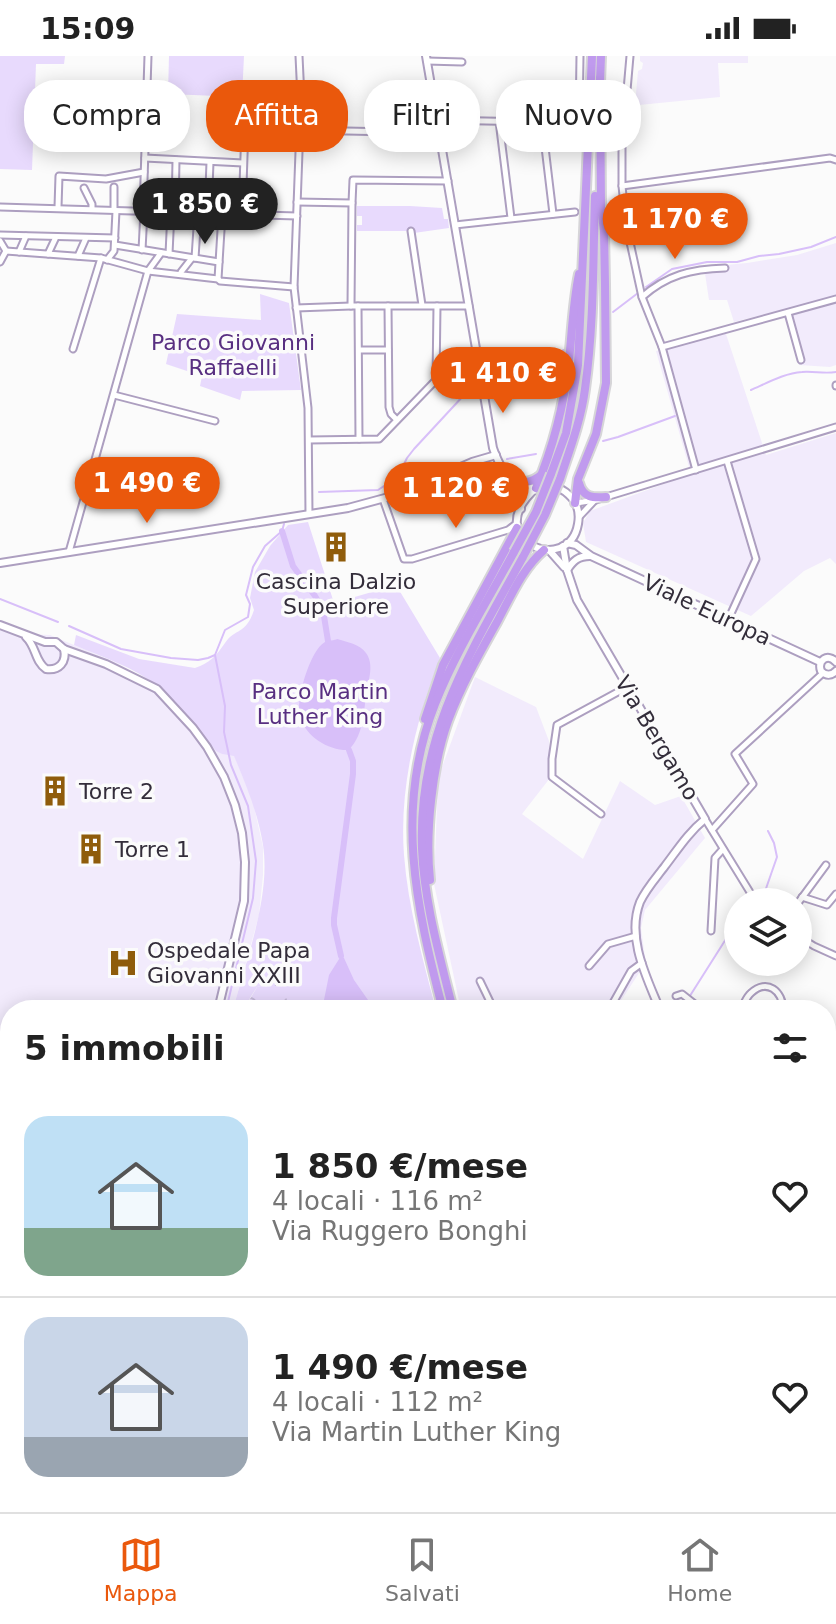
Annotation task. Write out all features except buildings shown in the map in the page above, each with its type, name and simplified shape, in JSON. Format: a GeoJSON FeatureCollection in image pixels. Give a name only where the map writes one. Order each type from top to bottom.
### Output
{"type":"FeatureCollection","features":[{"type":"Feature","properties":{"kind":"highway"},"geometry":{"type":"LineString","coordinates":[[441,1000],[415,887],[413,808],[416,779],[423,742],[451,667],[536,512],[566,433],[579,352],[592,56]]}},
{"type":"Feature","properties":{"kind":"highway"},"geometry":{"type":"LineString","coordinates":[[451,1000],[430,912],[424,870],[422,828],[426,781],[437,731],[460,672],[545,515],[551,476],[576,430],[587,367],[601,56]]}},
{"type":"Feature","properties":{"kind":"highway"},"geometry":{"type":"LineString","coordinates":[[575,503],[578,479],[596,434],[606,383],[600,78]]}},
{"type":"Feature","properties":{"kind":"highway"},"geometry":{"type":"LineString","coordinates":[[506,474],[525,483],[551,476]]}},
{"type":"Feature","properties":{"kind":"highway"},"geometry":{"type":"LineString","coordinates":[[536,488],[551,476]]}},
{"type":"Feature","properties":{"kind":"highway"},"geometry":{"type":"LineString","coordinates":[[578,479],[586,495],[606,497]]}},
{"type":"Feature","properties":{"kind":"highway"},"geometry":{"type":"LineString","coordinates":[[416,779],[414,761],[443,665],[517,526]]}},
{"type":"Feature","properties":{"kind":"highway"},"geometry":{"type":"LineString","coordinates":[[430,912],[429,831],[435,776],[447,724],[470,670],[529,564],[546,550]]}},
{"type":"Feature","properties":{"kind":"street"},"geometry":{"type":"LineString","coordinates":[[142,250],[148,56]]}},
{"type":"Feature","properties":{"kind":"street"},"geometry":{"type":"LineString","coordinates":[[299,56],[300,80]]}},
{"type":"Feature","properties":{"kind":"street"},"geometry":{"type":"LineString","coordinates":[[580,56],[580,80]]}},
{"type":"Feature","properties":{"kind":"street"},"geometry":{"type":"LineString","coordinates":[[630,56],[622,186],[631,253],[642,297],[662,347],[696,470]]}},
{"type":"Feature","properties":{"kind":"street"},"geometry":{"type":"LineString","coordinates":[[430,80],[426,59],[462,62]]}},
{"type":"Feature","properties":{"kind":"street"},"geometry":{"type":"LineString","coordinates":[[242,215],[244,152]]}},
{"type":"Feature","properties":{"kind":"street"},"geometry":{"type":"LineString","coordinates":[[299,152],[294,287],[306,379],[309,514]]}},
{"type":"Feature","properties":{"kind":"street"},"geometry":{"type":"LineString","coordinates":[[443,152],[496,455],[521,509]]}},
{"type":"Feature","properties":{"kind":"street"},"geometry":{"type":"LineString","coordinates":[[503,152],[511,218]]}},
{"type":"Feature","properties":{"kind":"street"},"geometry":{"type":"LineString","coordinates":[[546,152],[553,214]]}},
{"type":"Feature","properties":{"kind":"street"},"geometry":{"type":"LineString","coordinates":[[144,158],[243,163]]}},
{"type":"Feature","properties":{"kind":"street"},"geometry":{"type":"LineString","coordinates":[[622,186],[834,158]]}},
{"type":"Feature","properties":{"kind":"street"},"geometry":{"type":"LineString","coordinates":[[169,254],[176,160]]}},
{"type":"Feature","properties":{"kind":"street"},"geometry":{"type":"LineString","coordinates":[[208,214],[210,162]]}},
{"type":"Feature","properties":{"kind":"street"},"geometry":{"type":"LineString","coordinates":[[58,207],[59,176],[106,179],[144,172]]}},
{"type":"Feature","properties":{"kind":"street"},"geometry":{"type":"LineString","coordinates":[[359,439],[353,180],[448,181]]}},
{"type":"Feature","properties":{"kind":"street"},"geometry":{"type":"LineString","coordinates":[[73,349],[104,259],[114,251],[114,187]]}},
{"type":"Feature","properties":{"kind":"street"},"geometry":{"type":"LineString","coordinates":[[84,188],[92,209]]}},
{"type":"Feature","properties":{"kind":"street"},"geometry":{"type":"LineString","coordinates":[[297,202],[352,203]]}},
{"type":"Feature","properties":{"kind":"street"},"geometry":{"type":"LineString","coordinates":[[0,207],[297,216]]}},
{"type":"Feature","properties":{"kind":"street"},"geometry":{"type":"LineString","coordinates":[[455,225],[575,212]]}},
{"type":"Feature","properties":{"kind":"street"},"geometry":{"type":"LineString","coordinates":[[181,272],[194,258],[198,213]]}},
{"type":"Feature","properties":{"kind":"street"},"geometry":{"type":"LineString","coordinates":[[218,279],[222,214]]}},
{"type":"Feature","properties":{"kind":"street"},"geometry":{"type":"LineString","coordinates":[[411,231],[422,305]]}},
{"type":"Feature","properties":{"kind":"street"},"geometry":{"type":"LineString","coordinates":[[0,235],[86,238],[219,262]]}},
{"type":"Feature","properties":{"kind":"street"},"geometry":{"type":"LineString","coordinates":[[19,252],[26,236]]}},
{"type":"Feature","properties":{"kind":"street"},"geometry":{"type":"LineString","coordinates":[[48,254],[56,237]]}},
{"type":"Feature","properties":{"kind":"street"},"geometry":{"type":"LineString","coordinates":[[78,256],[86,238]]}},
{"type":"Feature","properties":{"kind":"street"},"geometry":{"type":"LineString","coordinates":[[0,241],[6,251]]}},
{"type":"Feature","properties":{"kind":"street"},"geometry":{"type":"LineString","coordinates":[[6,251],[104,259],[148,271],[294,287]]}},
{"type":"Feature","properties":{"kind":"street"},"geometry":{"type":"LineString","coordinates":[[0,262],[6,251]]}},
{"type":"Feature","properties":{"kind":"street"},"geometry":{"type":"LineString","coordinates":[[69,552],[148,271],[161,253]]}},
{"type":"Feature","properties":{"kind":"street"},"geometry":{"type":"LineString","coordinates":[[642,297],[659,283],[676,275],[725,268]]}},
{"type":"Feature","properties":{"kind":"street"},"geometry":{"type":"LineString","coordinates":[[662,347],[836,299]]}},
{"type":"Feature","properties":{"kind":"street"},"geometry":{"type":"LineString","coordinates":[[388,306],[389,410],[397,420]]}},
{"type":"Feature","properties":{"kind":"street"},"geometry":{"type":"LineString","coordinates":[[309,440],[379,439],[436,380],[437,306]]}},
{"type":"Feature","properties":{"kind":"street"},"geometry":{"type":"LineString","coordinates":[[296,308],[469,306]]}},
{"type":"Feature","properties":{"kind":"street"},"geometry":{"type":"LineString","coordinates":[[788,313],[801,360]]}},
{"type":"Feature","properties":{"kind":"street"},"geometry":{"type":"LineString","coordinates":[[359,350],[388,350]]}},
{"type":"Feature","properties":{"kind":"street"},"geometry":{"type":"LineString","coordinates":[[114,395],[215,421]]}},
{"type":"Feature","properties":{"kind":"street"},"geometry":{"type":"LineString","coordinates":[[575,503],[596,500],[836,427]]}},
{"type":"Feature","properties":{"kind":"street"},"geometry":{"type":"LineString","coordinates":[[0,563],[348,508],[383,499],[496,455]]}},
{"type":"Feature","properties":{"kind":"street"},"geometry":{"type":"LineString","coordinates":[[727,461],[756,559],[728,620]]}},
{"type":"Feature","properties":{"kind":"street"},"geometry":{"type":"LineString","coordinates":[[506,474],[520,488],[547,486],[559,488],[575,503],[579,518],[576,530],[565,544],[546,550],[527,543],[520,535],[517,526],[521,509],[536,488]]}},
{"type":"Feature","properties":{"kind":"street"},"geometry":{"type":"LineString","coordinates":[[383,499],[404,559],[517,526]]}},
{"type":"Feature","properties":{"kind":"street"},"geometry":{"type":"LineString","coordinates":[[579,518],[596,500]]}},
{"type":"Feature","properties":{"kind":"street"},"geometry":{"type":"LineString","coordinates":[[576,530],[593,557]]}},
{"type":"Feature","properties":{"kind":"street","name":"Viale Europa"},"geometry":{"type":"LineString","coordinates":[[565,544],[576,545],[593,557],[820,662],[827,657],[836,662]]}},
{"type":"Feature","properties":{"kind":"street","name":"Via Bergamo"},"geometry":{"type":"LineString","coordinates":[[565,544],[567,570],[577,600],[747,888]]}},
{"type":"Feature","properties":{"kind":"street","name":"Via Bergamo"},"geometry":{"type":"LineString","coordinates":[[546,550],[559,558],[567,570]]}},
{"type":"Feature","properties":{"kind":"street"},"geometry":{"type":"LineString","coordinates":[[567,570],[579,558],[593,557]]}},
{"type":"Feature","properties":{"kind":"street"},"geometry":{"type":"LineString","coordinates":[[0,625],[45,642],[56,642],[64,649],[106,664],[157,689],[193,728],[224,777],[242,833],[245,862],[244,901],[220,1000]]}},
{"type":"Feature","properties":{"kind":"street"},"geometry":{"type":"LineString","coordinates":[[22,634],[30,640],[42,666],[58,668],[65,659],[64,649]]}},
{"type":"Feature","properties":{"kind":"street"},"geometry":{"type":"LineString","coordinates":[[37,655],[45,642]]}},
{"type":"Feature","properties":{"kind":"street"},"geometry":{"type":"LineString","coordinates":[[820,662],[819,668],[823,673],[831,675],[836,671]]}},
{"type":"Feature","properties":{"kind":"street"},"geometry":{"type":"LineString","coordinates":[[712,830],[753,784],[735,754],[823,673]]}},
{"type":"Feature","properties":{"kind":"street"},"geometry":{"type":"LineString","coordinates":[[601,814],[552,777],[557,725],[627,687]]}},
{"type":"Feature","properties":{"kind":"street"},"geometry":{"type":"LineString","coordinates":[[656,1000],[636,936],[639,904],[689,832],[705,819]]}},
{"type":"Feature","properties":{"kind":"street"},"geometry":{"type":"LineString","coordinates":[[711,931],[715,858],[723,849]]}},
{"type":"Feature","properties":{"kind":"street"},"geometry":{"type":"LineString","coordinates":[[809,888],[826,865]]}},
{"type":"Feature","properties":{"kind":"street"},"geometry":{"type":"LineString","coordinates":[[812,902],[827,905],[836,894]]}},
{"type":"Feature","properties":{"kind":"street"},"geometry":{"type":"LineString","coordinates":[[589,966],[608,944],[636,936]]}},
{"type":"Feature","properties":{"kind":"street"},"geometry":{"type":"LineString","coordinates":[[812,945],[836,956]]}},
{"type":"Feature","properties":{"kind":"street"},"geometry":{"type":"LineString","coordinates":[[615,1000],[631,971],[642,963]]}},
{"type":"Feature","properties":{"kind":"street"},"geometry":{"type":"LineString","coordinates":[[480,981],[489,1000]]}},
{"type":"Feature","properties":{"kind":"street"},"geometry":{"type":"LineString","coordinates":[[747,1000],[754,990],[767,987],[781,995],[782,1000]]}},
{"type":"Feature","properties":{"kind":"street"},"geometry":{"type":"LineString","coordinates":[[676,996],[682,994],[690,1000]]}},
{"type":"Feature","properties":{"kind":"shaded area"},"geometry":{"type":"Polygon","coordinates":[[[640,56],[748,56],[748,63],[718,63],[720,97],[641,104],[641,80],[637,80],[643,63],[640,56]]]}},
{"type":"Feature","properties":{"kind":"shaded area"},"geometry":{"type":"Polygon","coordinates":[[[836,243],[836,365],[799,365],[782,310],[734,322],[727,300],[709,300],[704,267],[797,255],[836,243]]]}},
{"type":"Feature","properties":{"kind":"shaded area"},"geometry":{"type":"Polygon","coordinates":[[[726,334],[766,455],[836,433],[836,564],[830,558],[804,571],[751,616],[586,542],[583,523],[590,511],[691,474],[656,351],[726,334]]]}},
{"type":"Feature","properties":{"kind":"shaded area","name":"Ospedale Papa Giovanni XXIII"},"geometry":{"type":"Polygon","coordinates":[[[0,626],[22,634],[50,635],[117,663],[155,684],[222,754],[234,755],[253,802],[263,847],[263,875],[259,915],[236,1000],[0,1000],[0,626]]]}},
{"type":"Feature","properties":{"kind":"shaded area"},"geometry":{"type":"Polygon","coordinates":[[[337,639],[363,650],[370,666],[361,729],[349,750],[319,741],[307,731],[299,710],[305,676],[314,655],[325,642],[337,639]]]}},
{"type":"Feature","properties":{"kind":"shaded area"},"geometry":{"type":"Polygon","coordinates":[[[475,677],[536,707],[549,741],[550,778],[522,814],[583,859],[620,781],[655,805],[681,796],[705,838],[645,910],[641,928],[646,965],[621,1000],[459,1000],[434,884],[438,778],[475,677]]]}},
{"type":"Feature","properties":{"kind":"shaded area"},"geometry":{"type":"Polygon","coordinates":[[[341,956],[368,1000],[324,1000],[329,975],[341,956]]]}},
{"type":"Feature","properties":{"kind":"green space"},"geometry":{"type":"Polygon","coordinates":[[[0,56],[65,56],[64,64],[36,64],[35,80],[24,80],[24,152],[33,152],[32,170],[0,169],[0,56]]]}},
{"type":"Feature","properties":{"kind":"green space"},"geometry":{"type":"Polygon","coordinates":[[[169,56],[244,56],[243,80],[206,80],[206,96],[190,95],[190,80],[168,80],[169,56]]]}},
{"type":"Feature","properties":{"kind":"green space"},"geometry":{"type":"Polygon","coordinates":[[[357,206],[442,208],[449,228],[414,233],[357,231],[357,225],[362,225],[362,216],[357,216],[357,206]]]}},
{"type":"Feature","properties":{"kind":"green space","name":"Parco Giovanni Raffaelli"},"geometry":{"type":"Polygon","coordinates":[[[260,294],[289,303],[301,390],[242,391],[240,400],[200,386],[202,376],[166,364],[177,314],[261,320],[260,294]]]}},
{"type":"Feature","properties":{"kind":"green space","name":"Parco Martin Luther King"},"geometry":{"type":"Polygon","coordinates":[[[308,522],[334,603],[396,585],[440,658],[411,755],[403,830],[409,894],[434,1000],[287,1000],[281,988],[274,985],[257,987],[249,1000],[236,1000],[256,928],[265,865],[258,822],[234,756],[216,751],[181,709],[148,679],[74,645],[76,635],[139,659],[195,668],[205,664],[251,618],[254,610],[250,598],[255,572],[270,546],[288,525],[308,522]]]}},
{"type":"Feature","properties":{"kind":"green space"},"geometry":{"type":"Polygon","coordinates":[[[279,986],[287,1000],[250,1000],[257,987],[279,986]]]}},
{"type":"Feature","properties":{"kind":"waterway"},"geometry":{"type":"LineString","coordinates":[[646,287],[672,269],[779,254],[811,247],[836,237]]}},
{"type":"Feature","properties":{"kind":"waterway"},"geometry":{"type":"LineString","coordinates":[[613,312],[638,293]]}},
{"type":"Feature","properties":{"kind":"waterway"},"geometry":{"type":"LineString","coordinates":[[529,362],[564,350]]}},
{"type":"Feature","properties":{"kind":"waterway"},"geometry":{"type":"LineString","coordinates":[[751,390],[796,373],[836,372]]}},
{"type":"Feature","properties":{"kind":"waterway"},"geometry":{"type":"LineString","coordinates":[[319,492],[378,490],[390,482],[414,449],[477,381]]}},
{"type":"Feature","properties":{"kind":"waterway"},"geometry":{"type":"LineString","coordinates":[[603,441],[675,416]]}},
{"type":"Feature","properties":{"kind":"waterway"},"geometry":{"type":"LineString","coordinates":[[507,459],[536,454]]}},
{"type":"Feature","properties":{"kind":"waterway"},"geometry":{"type":"LineString","coordinates":[[69,626],[121,649],[198,660],[215,655],[225,630],[248,617],[250,604],[246,595],[253,567],[265,546],[282,531],[284,524]]}},
{"type":"Feature","properties":{"kind":"waterway"},"geometry":{"type":"LineString","coordinates":[[282,531],[293,566],[323,610],[328,641]]}},
{"type":"Feature","properties":{"kind":"waterway"},"geometry":{"type":"LineString","coordinates":[[0,599],[58,622]]}},
{"type":"Feature","properties":{"kind":"waterway"},"geometry":{"type":"LineString","coordinates":[[215,655],[225,706],[224,732],[231,765],[248,806],[256,861],[253,898],[228,1000]]}},
{"type":"Feature","properties":{"kind":"waterway"},"geometry":{"type":"LineString","coordinates":[[341,956],[334,918],[353,774],[349,750]]}},
{"type":"Feature","properties":{"kind":"waterway"},"geometry":{"type":"LineString","coordinates":[[766,888],[777,857],[768,831]]}},
{"type":"Feature","properties":{"kind":"waterway"},"geometry":{"type":"LineString","coordinates":[[687,1000],[724,942]]}},
{"type":"Feature","properties":{"kind":"place","name":"Cascina Dalzio Superiore"},"geometry":{"type":"Point","coordinates":[336,547]}},
{"type":"Feature","properties":{"kind":"place","name":"Torre 2"},"geometry":{"type":"Point","coordinates":[55,791]}},
{"type":"Feature","properties":{"kind":"place","name":"Torre 1"},"geometry":{"type":"Point","coordinates":[91,849]}},
{"type":"Feature","properties":{"kind":"place","name":"Ospedale Papa Giovanni XXIII"},"geometry":{"type":"Point","coordinates":[123,963]}}]}
